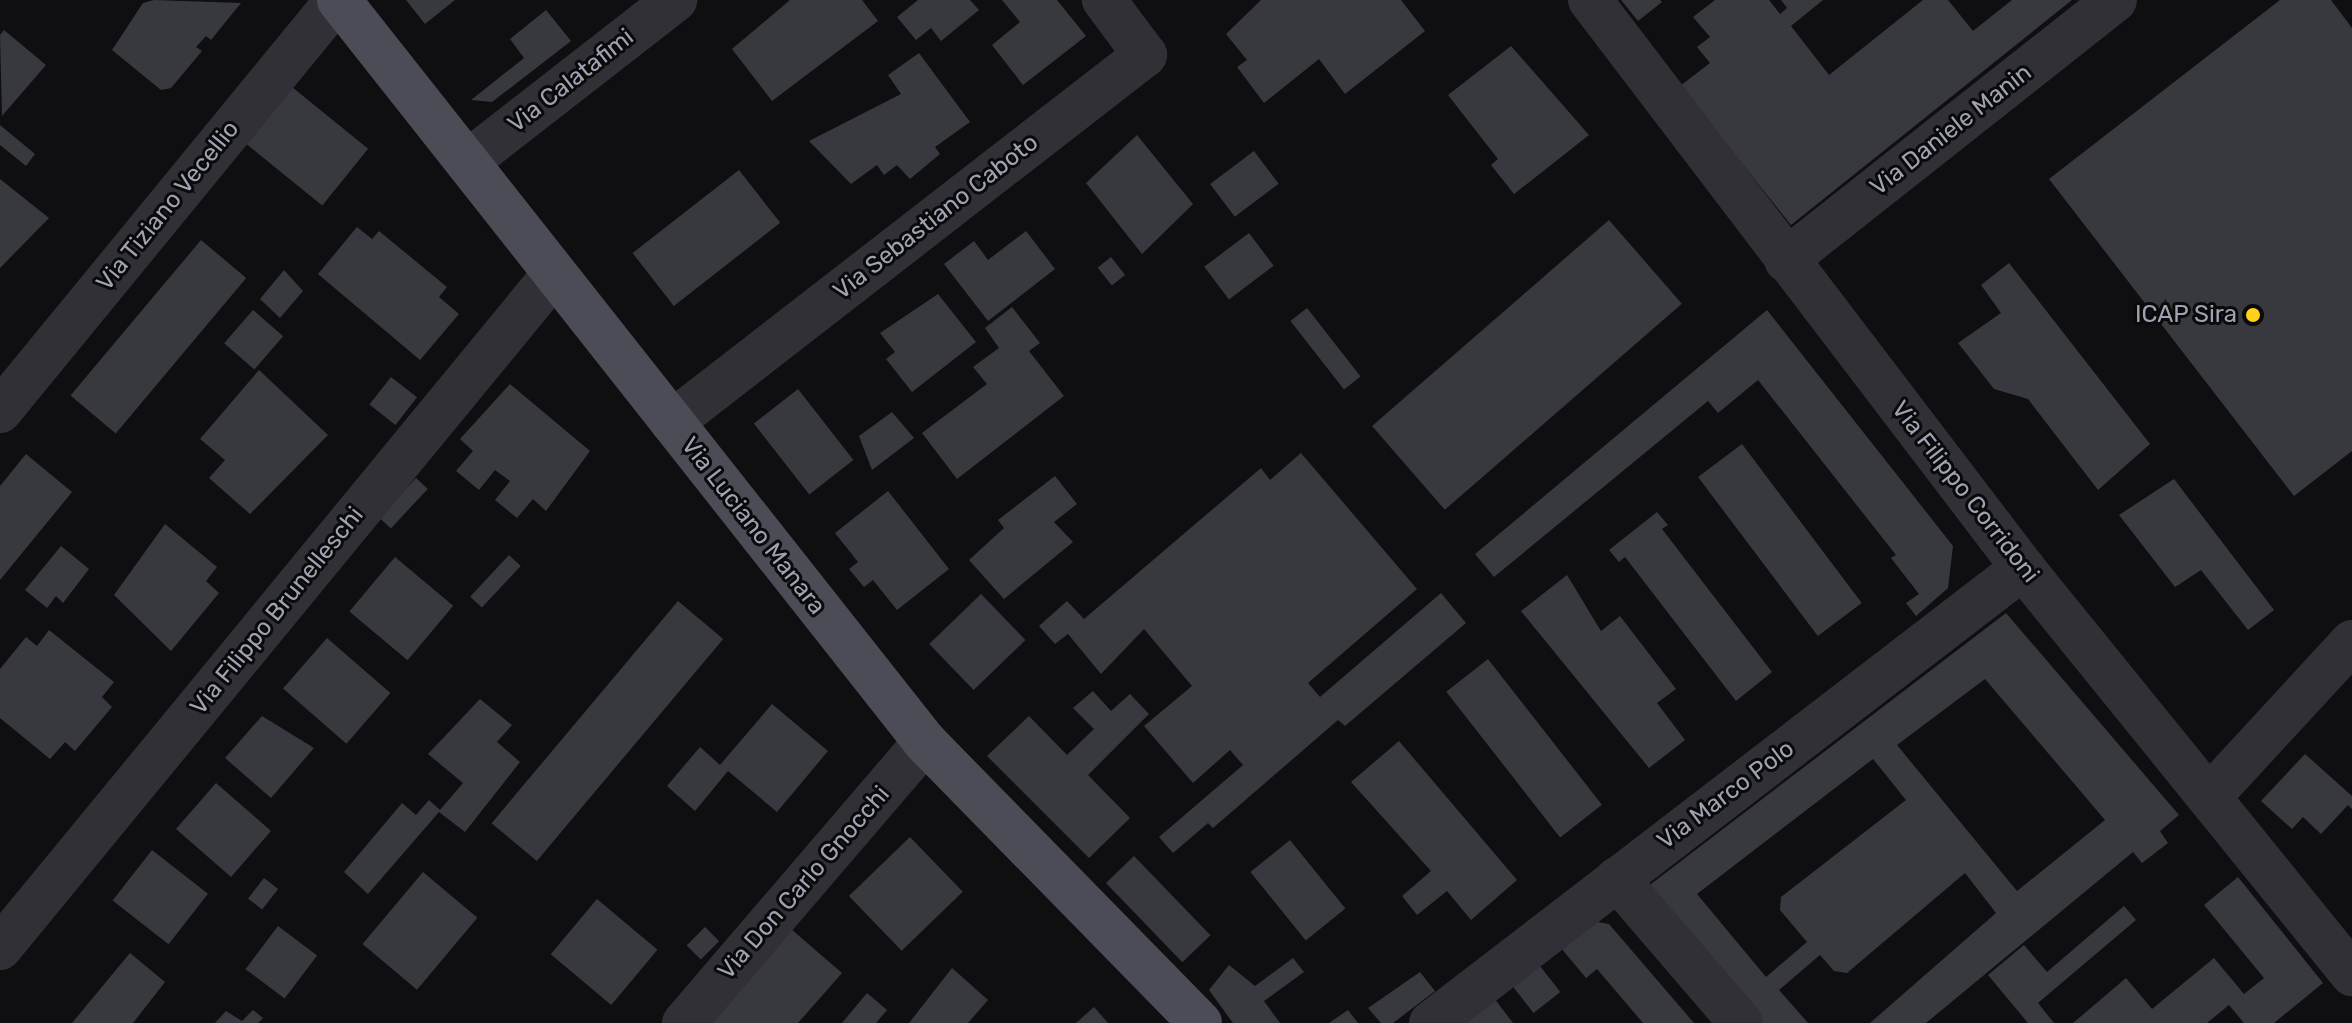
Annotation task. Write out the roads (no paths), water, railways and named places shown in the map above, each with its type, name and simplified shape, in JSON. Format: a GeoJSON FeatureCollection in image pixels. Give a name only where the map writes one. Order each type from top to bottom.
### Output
{"type":"FeatureCollection","features":[{"type":"Feature","properties":{"kind":"main road","name":"Via Luciano Manara"},"geometry":{"type":"LineString","coordinates":[[338,0],[925,742],[1200,1023]]}},
{"type":"Feature","properties":{"kind":"street","name":"Via Tiziano Vecellio"},"geometry":{"type":"LineString","coordinates":[[0,411],[338,0]]}},
{"type":"Feature","properties":{"kind":"street","name":"Via Calatafimi"},"geometry":{"type":"LineString","coordinates":[[467,162],[675,0]]}},
{"type":"Feature","properties":{"kind":"street","name":"Via Sebastiano Caboto"},"geometry":{"type":"LineString","coordinates":[[672,422],[1145,55],[1104,0]]}},
{"type":"Feature","properties":{"kind":"street","name":"Via Filippo Corridoni"},"geometry":{"type":"LineString","coordinates":[[1590,0],[2023,568],[2352,974]]}},
{"type":"Feature","properties":{"kind":"street","name":"Via Daniele Manin"},"geometry":{"type":"LineString","coordinates":[[1786,260],[2115,0]]}},
{"type":"Feature","properties":{"kind":"street","name":"Via Filippo Brunelleschi"},"geometry":{"type":"LineString","coordinates":[[0,948],[554,274]]}},
{"type":"Feature","properties":{"kind":"street","name":"Via Marco Polo"},"geometry":{"type":"LineString","coordinates":[[1431,1023],[2023,568]]}},
{"type":"Feature","properties":{"kind":"street"},"geometry":{"type":"LineString","coordinates":[[2209,797],[2352,642]]}},
{"type":"Feature","properties":{"kind":"street","name":"Via Don Carlo Gnocchi"},"geometry":{"type":"LineString","coordinates":[[684,1023],[925,742]]}},
{"type":"Feature","properties":{"kind":"street"},"geometry":{"type":"LineString","coordinates":[[1617,879],[1741,1023]]}},
{"type":"Feature","properties":{"kind":"place","name":"ICAP Sira"},"geometry":{"type":"Point","coordinates":[2253,315]}}]}
